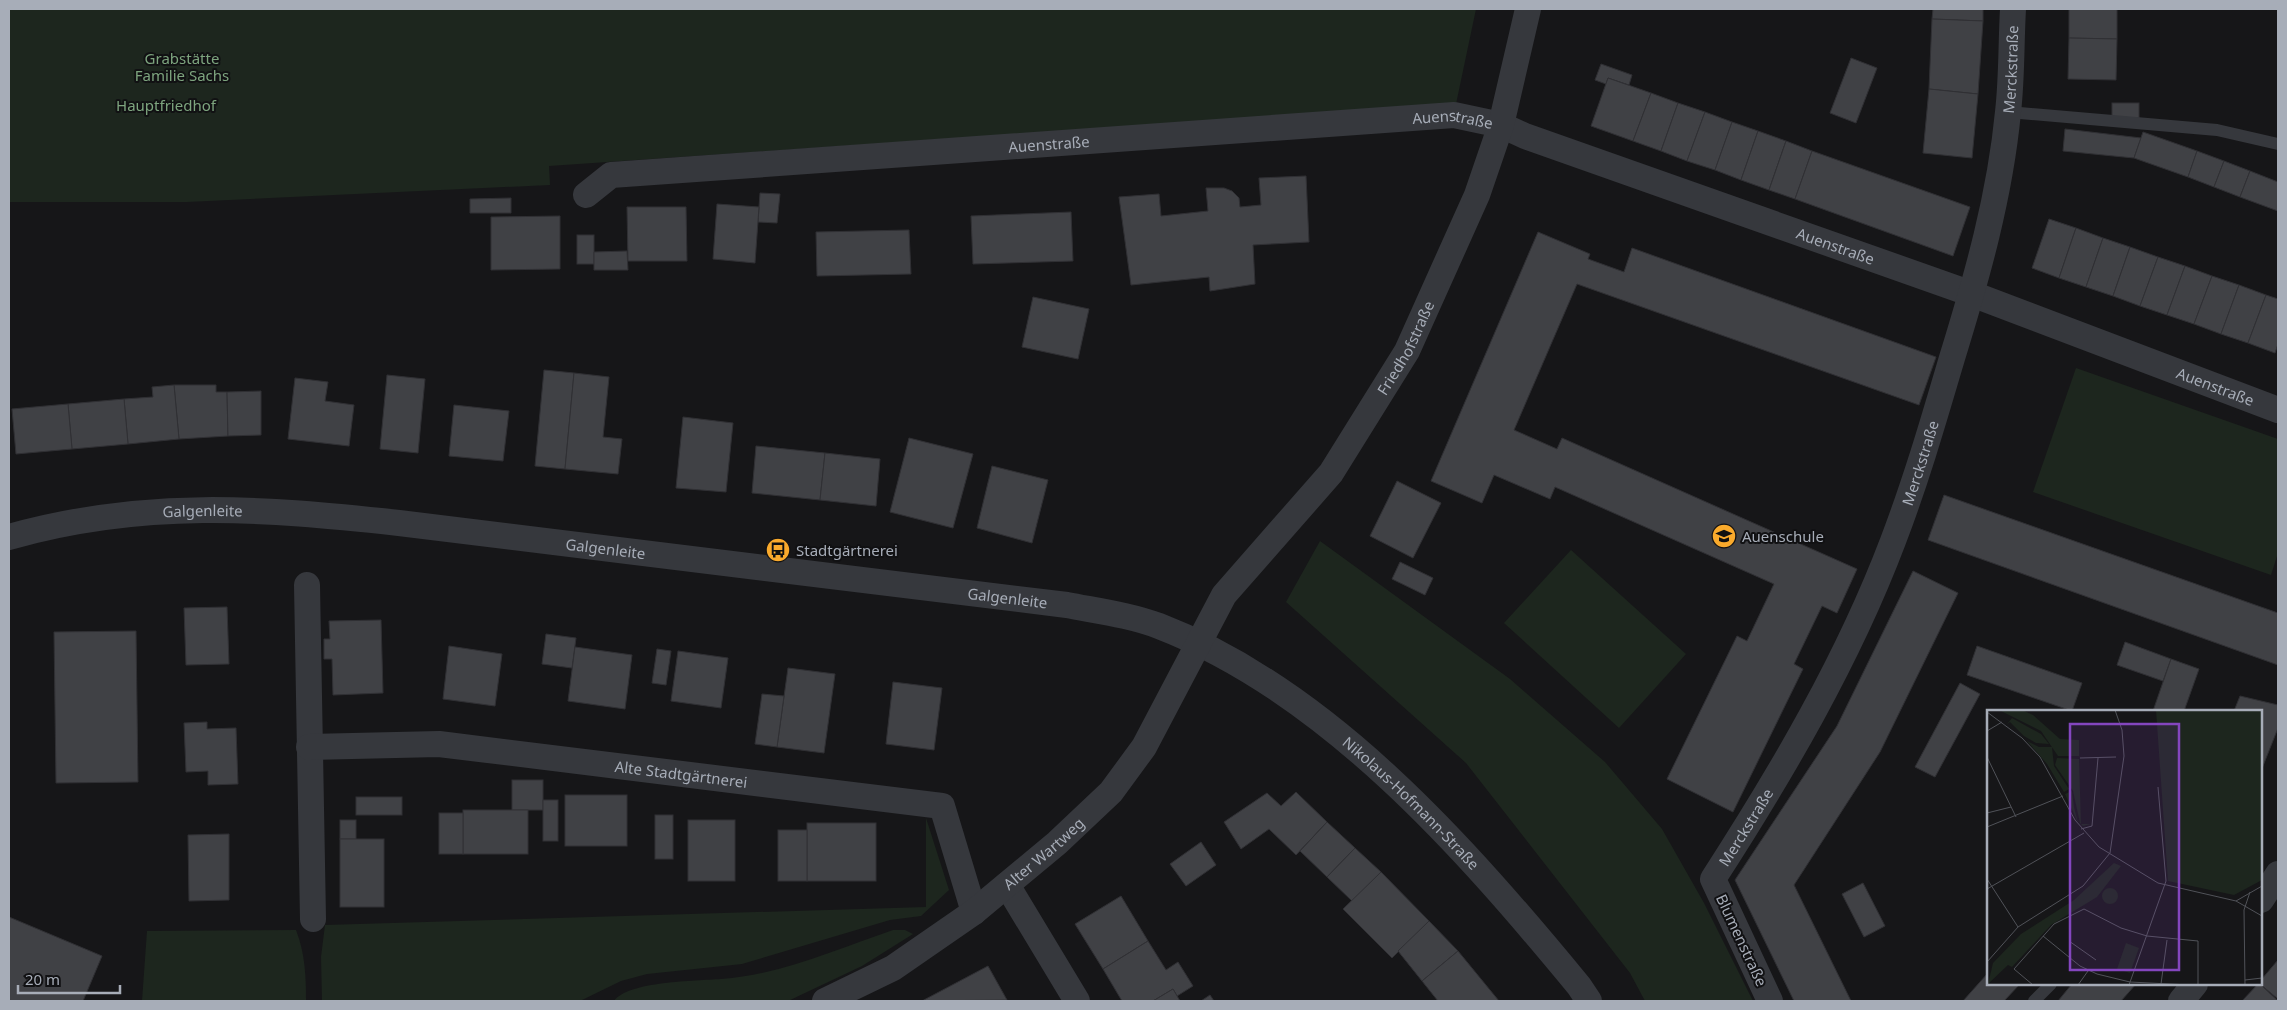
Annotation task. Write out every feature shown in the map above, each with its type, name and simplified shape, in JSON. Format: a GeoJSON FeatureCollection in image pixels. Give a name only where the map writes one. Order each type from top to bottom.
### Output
{"type":"FeatureCollection","features":[{"type":"Feature","properties":{"kind":"street","name":"Friedhofstraße"},"geometry":{"type":"LineString","coordinates":[[1199,643],[1224,595],[1331,473],[1407,351],[1477,195],[1501,125],[1528,9]]}},
{"type":"Feature","properties":{"kind":"street","name":"Merckstraße"},"geometry":{"type":"LineString","coordinates":[[1714,879],[1776,780],[1852,634],[1893,541],[1924,452],[1972,294],[1986,236],[2008,112],[2013,9]]}},
{"type":"Feature","properties":{"kind":"street","name":"Auenstraße"},"geometry":{"type":"LineString","coordinates":[[586,195],[612,175],[1454,115],[1501,125],[1525,136],[1972,294],[2278,410]]}},
{"type":"Feature","properties":{"kind":"street","name":"Galgenleite"},"geometry":{"type":"LineString","coordinates":[[9,537],[55,524],[116,514],[165,510],[291,511],[399,522],[1067,605],[1121,615],[1157,625],[1199,643]]}},
{"type":"Feature","properties":{"kind":"street"},"geometry":{"type":"LineString","coordinates":[[307,585],[313,919]]}},
{"type":"Feature","properties":{"kind":"street","name":"Alter Wartweg"},"geometry":{"type":"LineString","coordinates":[[825,1001],[894,968],[974,912],[1057,843],[1111,792],[1144,747],[1199,643]]}},
{"type":"Feature","properties":{"kind":"street","name":"Nikolaus-Hofmann-Straße"},"geometry":{"type":"LineString","coordinates":[[1199,643],[1251,671],[1308,712],[1378,768],[1438,825],[1501,891],[1579,986],[1589,1001]]}},
{"type":"Feature","properties":{"kind":"street","name":"Alte Stadtgärtnerei"},"geometry":{"type":"LineString","coordinates":[[310,747],[439,744],[942,806],[974,912]]}},
{"type":"Feature","properties":{"kind":"street"},"geometry":{"type":"LineString","coordinates":[[2262,898],[2278,874]]}},
{"type":"Feature","properties":{"kind":"street","name":"Blumenstraße"},"geometry":{"type":"LineString","coordinates":[[1714,879],[1770,1001]]}},
{"type":"Feature","properties":{"kind":"street"},"geometry":{"type":"LineString","coordinates":[[1007,885],[1077,1001]]}},
{"type":"Feature","properties":{"kind":"street"},"geometry":{"type":"LineString","coordinates":[[2181,1001],[2194,985]]}},
{"type":"Feature","properties":{"kind":"lane"},"geometry":{"type":"LineString","coordinates":[[2008,112],[2217,130],[2278,144]]}},
{"type":"Feature","properties":{"kind":"lane"},"geometry":{"type":"LineString","coordinates":[[2034,1001],[2050,985]]}},
{"type":"Feature","properties":{"kind":"green space","name":"Hauptfriedhof"},"geometry":{"type":"Polygon","coordinates":[[[9,9],[1476,9],[1456,104],[549,166],[550,185],[187,202],[9,202],[9,9]]]}},
{"type":"Feature","properties":{"kind":"green space"},"geometry":{"type":"Polygon","coordinates":[[[2076,368],[2278,439],[2278,553],[2271,575],[2033,492],[2076,368]]]}},
{"type":"Feature","properties":{"kind":"green space"},"geometry":{"type":"Polygon","coordinates":[[[1320,541],[1510,679],[1605,762],[1662,829],[1704,903],[1753,1001],[1645,1001],[1630,973],[1466,763],[1286,602],[1320,541]]]}},
{"type":"Feature","properties":{"kind":"green space"},"geometry":{"type":"Polygon","coordinates":[[[1571,550],[1686,654],[1619,728],[1504,623],[1571,550]]]}},
{"type":"Feature","properties":{"kind":"green space"},"geometry":{"type":"Polygon","coordinates":[[[926,818],[949,890],[921,916],[890,920],[742,964],[647,974],[621,981],[580,1001],[322,1001],[321,957],[325,925],[926,907],[926,818]]]}},
{"type":"Feature","properties":{"kind":"green space"},"geometry":{"type":"Polygon","coordinates":[[[296,930],[304,965],[306,1001],[142,1001],[147,931],[296,930]]]}},
{"type":"Feature","properties":{"kind":"green space"},"geometry":{"type":"Polygon","coordinates":[[[893,930],[905,930],[913,934],[862,966],[788,1001],[614,1001],[622,994],[633,989],[647,986],[743,977],[787,967],[893,930]]]}},
{"type":"Feature","properties":{"kind":"building"},"geometry":{"type":"Polygon","coordinates":[[[1933,9],[1983,9],[1983,21],[1932,19],[1933,9]]]}},
{"type":"Feature","properties":{"kind":"building"},"geometry":{"type":"Polygon","coordinates":[[[2069,9],[2117,9],[2117,39],[2069,38],[2069,9]]]}},
{"type":"Feature","properties":{"kind":"building"},"geometry":{"type":"Polygon","coordinates":[[[1932,19],[1983,21],[1978,94],[1929,89],[1932,19]]]}},
{"type":"Feature","properties":{"kind":"building"},"geometry":{"type":"Polygon","coordinates":[[[2069,38],[2117,39],[2116,80],[2068,79],[2069,38]]]}},
{"type":"Feature","properties":{"kind":"building"},"geometry":{"type":"Polygon","coordinates":[[[1851,58],[1877,68],[1856,123],[1830,113],[1851,58]]]}},
{"type":"Feature","properties":{"kind":"building"},"geometry":{"type":"Polygon","coordinates":[[[1601,64],[1632,75],[1629,85],[1608,78],[1606,84],[1595,80],[1601,64]]]}},
{"type":"Feature","properties":{"kind":"building"},"geometry":{"type":"Polygon","coordinates":[[[1608,78],[1651,93],[1633,141],[1591,126],[1608,78]]]}},
{"type":"Feature","properties":{"kind":"building"},"geometry":{"type":"Polygon","coordinates":[[[1929,89],[1978,94],[1972,158],[1923,153],[1929,89]]]}},
{"type":"Feature","properties":{"kind":"building"},"geometry":{"type":"Polygon","coordinates":[[[1651,93],[1678,103],[1661,151],[1633,141],[1651,93]]]}},
{"type":"Feature","properties":{"kind":"building"},"geometry":{"type":"Polygon","coordinates":[[[1678,103],[1705,112],[1687,161],[1661,151],[1678,103]]]}},
{"type":"Feature","properties":{"kind":"building"},"geometry":{"type":"Polygon","coordinates":[[[2112,103],[2139,103],[2139,118],[2112,118],[2112,103]]]}},
{"type":"Feature","properties":{"kind":"building"},"geometry":{"type":"Polygon","coordinates":[[[1705,112],[1732,122],[1715,170],[1687,161],[1705,112]]]}},
{"type":"Feature","properties":{"kind":"building"},"geometry":{"type":"Polygon","coordinates":[[[1732,122],[1758,131],[1741,180],[1715,170],[1732,122]]]}},
{"type":"Feature","properties":{"kind":"building"},"geometry":{"type":"Polygon","coordinates":[[[2065,129],[2141,138],[2134,158],[2063,151],[2065,129]]]}},
{"type":"Feature","properties":{"kind":"building"},"geometry":{"type":"Polygon","coordinates":[[[1758,131],[1786,141],[1769,190],[1741,180],[1758,131]]]}},
{"type":"Feature","properties":{"kind":"building"},"geometry":{"type":"Polygon","coordinates":[[[2143,132],[2197,151],[2188,177],[2134,158],[2143,132]]]}},
{"type":"Feature","properties":{"kind":"building"},"geometry":{"type":"Polygon","coordinates":[[[1786,141],[1812,151],[1795,199],[1769,190],[1786,141]]]}},
{"type":"Feature","properties":{"kind":"building"},"geometry":{"type":"Polygon","coordinates":[[[1812,151],[1970,207],[1953,256],[1795,199],[1812,151]]]}},
{"type":"Feature","properties":{"kind":"building"},"geometry":{"type":"Polygon","coordinates":[[[2197,151],[2224,161],[2214,187],[2188,177],[2197,151]]]}},
{"type":"Feature","properties":{"kind":"building"},"geometry":{"type":"Polygon","coordinates":[[[2224,161],[2250,171],[2240,197],[2214,187],[2224,161]]]}},
{"type":"Feature","properties":{"kind":"building"},"geometry":{"type":"Polygon","coordinates":[[[2250,171],[2278,182],[2278,211],[2240,197],[2250,171]]]}},
{"type":"Feature","properties":{"kind":"building"},"geometry":{"type":"Polygon","coordinates":[[[1306,176],[1309,242],[1253,245],[1255,284],[1210,291],[1209,277],[1131,285],[1119,197],[1159,194],[1161,216],[1208,211],[1206,188],[1224,188],[1232,191],[1239,198],[1240,207],[1261,205],[1259,178],[1306,176]]]}},
{"type":"Feature","properties":{"kind":"building"},"geometry":{"type":"Polygon","coordinates":[[[760,193],[780,194],[777,223],[758,222],[760,193]]]}},
{"type":"Feature","properties":{"kind":"building"},"geometry":{"type":"Polygon","coordinates":[[[511,198],[511,213],[470,213],[470,199],[511,198]]]}},
{"type":"Feature","properties":{"kind":"building"},"geometry":{"type":"Polygon","coordinates":[[[717,204],[759,207],[755,263],[713,259],[717,204]]]}},
{"type":"Feature","properties":{"kind":"building"},"geometry":{"type":"Polygon","coordinates":[[[627,207],[686,207],[687,261],[628,261],[627,207]]]}},
{"type":"Feature","properties":{"kind":"building"},"geometry":{"type":"Polygon","coordinates":[[[1071,212],[1073,261],[973,264],[971,216],[1071,212]]]}},
{"type":"Feature","properties":{"kind":"building"},"geometry":{"type":"Polygon","coordinates":[[[560,216],[560,269],[491,270],[491,217],[560,216]]]}},
{"type":"Feature","properties":{"kind":"building"},"geometry":{"type":"Polygon","coordinates":[[[2049,219],[2076,228],[2059,278],[2032,268],[2049,219]]]}},
{"type":"Feature","properties":{"kind":"building"},"geometry":{"type":"Polygon","coordinates":[[[2076,228],[2103,238],[2086,287],[2059,278],[2076,228]]]}},
{"type":"Feature","properties":{"kind":"building"},"geometry":{"type":"Polygon","coordinates":[[[909,230],[911,274],[817,276],[816,232],[909,230]]]}},
{"type":"Feature","properties":{"kind":"building","name":"Auenschule"},"geometry":{"type":"Polygon","coordinates":[[[1538,232],[1590,254],[1588,259],[1624,272],[1632,248],[1936,357],[1919,405],[1577,284],[1514,430],[1557,449],[1562,438],[1857,569],[1837,613],[1822,606],[1794,664],[1803,669],[1733,812],[1667,779],[1737,636],[1747,641],[1774,584],[1555,487],[1550,499],[1494,475],[1482,503],[1431,481],[1538,232]]]}},
{"type":"Feature","properties":{"kind":"building"},"geometry":{"type":"Polygon","coordinates":[[[577,235],[594,235],[594,264],[577,264],[577,235]]]}},
{"type":"Feature","properties":{"kind":"building"},"geometry":{"type":"Polygon","coordinates":[[[2103,238],[2130,247],[2113,296],[2086,287],[2103,238]]]}},
{"type":"Feature","properties":{"kind":"building"},"geometry":{"type":"Polygon","coordinates":[[[2130,247],[2158,257],[2140,306],[2113,296],[2130,247]]]}},
{"type":"Feature","properties":{"kind":"building"},"geometry":{"type":"Polygon","coordinates":[[[627,251],[628,270],[594,270],[594,252],[627,251]]]}},
{"type":"Feature","properties":{"kind":"building"},"geometry":{"type":"Polygon","coordinates":[[[2158,257],[2185,266],[2167,315],[2140,306],[2158,257]]]}},
{"type":"Feature","properties":{"kind":"building"},"geometry":{"type":"Polygon","coordinates":[[[2185,266],[2212,276],[2194,324],[2167,315],[2185,266]]]}},
{"type":"Feature","properties":{"kind":"building"},"geometry":{"type":"Polygon","coordinates":[[[2212,276],[2239,285],[2221,334],[2194,324],[2212,276]]]}},
{"type":"Feature","properties":{"kind":"building"},"geometry":{"type":"Polygon","coordinates":[[[2239,285],[2266,295],[2248,343],[2221,334],[2239,285]]]}},
{"type":"Feature","properties":{"kind":"building"},"geometry":{"type":"Polygon","coordinates":[[[2266,295],[2278,299],[2278,344],[2275,353],[2248,343],[2266,295]]]}},
{"type":"Feature","properties":{"kind":"building"},"geometry":{"type":"Polygon","coordinates":[[[1033,297],[1089,309],[1078,359],[1022,347],[1033,297]]]}},
{"type":"Feature","properties":{"kind":"building"},"geometry":{"type":"Polygon","coordinates":[[[544,370],[574,373],[565,469],[535,466],[544,370]]]}},
{"type":"Feature","properties":{"kind":"building"},"geometry":{"type":"Polygon","coordinates":[[[574,373],[609,377],[603,437],[622,439],[618,474],[565,469],[574,373]]]}},
{"type":"Feature","properties":{"kind":"building"},"geometry":{"type":"Polygon","coordinates":[[[387,375],[425,379],[418,453],[380,449],[387,375]]]}},
{"type":"Feature","properties":{"kind":"building"},"geometry":{"type":"Polygon","coordinates":[[[295,378],[328,382],[325,401],[354,405],[349,446],[288,439],[295,378]]]}},
{"type":"Feature","properties":{"kind":"building"},"geometry":{"type":"Polygon","coordinates":[[[174,385],[216,385],[216,392],[227,392],[228,436],[179,439],[174,385]]]}},
{"type":"Feature","properties":{"kind":"building"},"geometry":{"type":"Polygon","coordinates":[[[174,385],[179,439],[128,444],[124,399],[153,397],[152,387],[174,385]]]}},
{"type":"Feature","properties":{"kind":"building"},"geometry":{"type":"Polygon","coordinates":[[[261,391],[261,435],[228,436],[227,392],[261,391]]]}},
{"type":"Feature","properties":{"kind":"building"},"geometry":{"type":"Polygon","coordinates":[[[124,399],[128,444],[72,449],[68,404],[124,399]]]}},
{"type":"Feature","properties":{"kind":"building"},"geometry":{"type":"Polygon","coordinates":[[[68,404],[72,449],[16,454],[12,409],[68,404]]]}},
{"type":"Feature","properties":{"kind":"building"},"geometry":{"type":"Polygon","coordinates":[[[454,405],[509,411],[503,461],[449,456],[454,405]]]}},
{"type":"Feature","properties":{"kind":"building"},"geometry":{"type":"Polygon","coordinates":[[[683,417],[733,423],[726,492],[676,488],[683,417]]]}},
{"type":"Feature","properties":{"kind":"building"},"geometry":{"type":"Polygon","coordinates":[[[909,438],[973,454],[953,528],[890,512],[909,438]]]}},
{"type":"Feature","properties":{"kind":"building"},"geometry":{"type":"Polygon","coordinates":[[[756,446],[825,453],[820,500],[752,493],[756,446]]]}},
{"type":"Feature","properties":{"kind":"building"},"geometry":{"type":"Polygon","coordinates":[[[825,453],[880,459],[876,506],[820,500],[825,453]]]}},
{"type":"Feature","properties":{"kind":"building"},"geometry":{"type":"Polygon","coordinates":[[[992,466],[1048,480],[1032,543],[977,528],[992,466]]]}},
{"type":"Feature","properties":{"kind":"building"},"geometry":{"type":"Polygon","coordinates":[[[1397,481],[1441,503],[1413,558],[1370,536],[1397,481]]]}},
{"type":"Feature","properties":{"kind":"building"},"geometry":{"type":"Polygon","coordinates":[[[1944,495],[2278,613],[2278,665],[1928,540],[1944,495]]]}},
{"type":"Feature","properties":{"kind":"building"},"geometry":{"type":"Polygon","coordinates":[[[1400,562],[1433,578],[1425,595],[1392,579],[1400,562]]]}},
{"type":"Feature","properties":{"kind":"building"},"geometry":{"type":"Polygon","coordinates":[[[1913,571],[1958,593],[1880,752],[1794,885],[1851,1001],[1794,1001],[1735,880],[1837,726],[1913,571]]]}},
{"type":"Feature","properties":{"kind":"building"},"geometry":{"type":"Polygon","coordinates":[[[227,607],[229,664],[186,665],[184,608],[227,607]]]}},
{"type":"Feature","properties":{"kind":"building"},"geometry":{"type":"Polygon","coordinates":[[[381,620],[383,693],[333,695],[332,659],[324,659],[324,639],[330,639],[329,621],[381,620]]]}},
{"type":"Feature","properties":{"kind":"building"},"geometry":{"type":"Polygon","coordinates":[[[136,631],[138,782],[56,783],[54,632],[136,631]]]}},
{"type":"Feature","properties":{"kind":"building"},"geometry":{"type":"Polygon","coordinates":[[[546,634],[576,638],[572,668],[542,664],[546,634]]]}},
{"type":"Feature","properties":{"kind":"building"},"geometry":{"type":"Polygon","coordinates":[[[2125,642],[2171,659],[2163,681],[2117,665],[2125,642]]]}},
{"type":"Feature","properties":{"kind":"building"},"geometry":{"type":"Polygon","coordinates":[[[449,646],[502,654],[495,706],[443,699],[449,646]]]}},
{"type":"Feature","properties":{"kind":"building"},"geometry":{"type":"Polygon","coordinates":[[[1977,646],[2082,683],[2072,710],[2069,710],[1967,675],[1977,646]]]}},
{"type":"Feature","properties":{"kind":"building"},"geometry":{"type":"Polygon","coordinates":[[[575,647],[632,655],[625,709],[568,701],[575,647]]]}},
{"type":"Feature","properties":{"kind":"building"},"geometry":{"type":"Polygon","coordinates":[[[657,649],[671,651],[666,685],[652,683],[657,649]]]}},
{"type":"Feature","properties":{"kind":"building"},"geometry":{"type":"Polygon","coordinates":[[[678,651],[728,658],[721,708],[671,701],[678,651]]]}},
{"type":"Feature","properties":{"kind":"building"},"geometry":{"type":"Polygon","coordinates":[[[2171,659],[2199,669],[2184,710],[2153,710],[2171,659]]]}},
{"type":"Feature","properties":{"kind":"building"},"geometry":{"type":"Polygon","coordinates":[[[788,668],[835,674],[824,753],[777,747],[788,668]]]}},
{"type":"Feature","properties":{"kind":"building"},"geometry":{"type":"Polygon","coordinates":[[[893,682],[942,688],[934,750],[886,744],[893,682]]]}},
{"type":"Feature","properties":{"kind":"building"},"geometry":{"type":"Polygon","coordinates":[[[1960,683],[1980,694],[1935,777],[1915,767],[1960,683]]]}},
{"type":"Feature","properties":{"kind":"building"},"geometry":{"type":"Polygon","coordinates":[[[762,694],[784,696],[777,747],[755,744],[762,694]]]}},
{"type":"Feature","properties":{"kind":"building"},"geometry":{"type":"Polygon","coordinates":[[[2240,696],[2278,705],[2278,728],[2262,768],[2262,710],[2234,710],[2240,696]]]}},
{"type":"Feature","properties":{"kind":"building"},"geometry":{"type":"Polygon","coordinates":[[[207,722],[207,729],[236,728],[238,784],[208,785],[208,771],[186,772],[184,723],[207,722]]]}},
{"type":"Feature","properties":{"kind":"building"},"geometry":{"type":"Polygon","coordinates":[[[512,780],[543,780],[543,810],[512,810],[512,780]]]}},
{"type":"Feature","properties":{"kind":"building"},"geometry":{"type":"Polygon","coordinates":[[[1296,792],[1327,822],[1296,855],[1269,829],[1241,849],[1224,822],[1267,793],[1281,806],[1296,792]]]}},
{"type":"Feature","properties":{"kind":"building"},"geometry":{"type":"Polygon","coordinates":[[[565,795],[627,795],[627,846],[565,846],[565,795]]]}},
{"type":"Feature","properties":{"kind":"building"},"geometry":{"type":"Polygon","coordinates":[[[356,797],[402,797],[402,815],[356,815],[356,797]]]}},
{"type":"Feature","properties":{"kind":"building"},"geometry":{"type":"Polygon","coordinates":[[[543,800],[558,800],[558,841],[543,841],[543,800]]]}},
{"type":"Feature","properties":{"kind":"building"},"geometry":{"type":"Polygon","coordinates":[[[463,810],[528,810],[528,854],[463,854],[463,810]]]}},
{"type":"Feature","properties":{"kind":"building"},"geometry":{"type":"Polygon","coordinates":[[[439,813],[463,813],[463,854],[439,854],[439,813]]]}},
{"type":"Feature","properties":{"kind":"building"},"geometry":{"type":"Polygon","coordinates":[[[655,815],[673,815],[673,859],[655,859],[655,815]]]}},
{"type":"Feature","properties":{"kind":"building"},"geometry":{"type":"Polygon","coordinates":[[[340,820],[356,820],[356,839],[340,839],[340,820]]]}},
{"type":"Feature","properties":{"kind":"building"},"geometry":{"type":"Polygon","coordinates":[[[688,820],[735,820],[735,881],[688,881],[688,820]]]}},
{"type":"Feature","properties":{"kind":"building"},"geometry":{"type":"Polygon","coordinates":[[[1327,822],[1355,848],[1327,877],[1300,851],[1327,822]]]}},
{"type":"Feature","properties":{"kind":"building"},"geometry":{"type":"Polygon","coordinates":[[[807,823],[876,823],[876,881],[807,881],[807,823]]]}},
{"type":"Feature","properties":{"kind":"building"},"geometry":{"type":"Polygon","coordinates":[[[778,830],[807,830],[807,881],[778,881],[778,830]]]}},
{"type":"Feature","properties":{"kind":"building"},"geometry":{"type":"Polygon","coordinates":[[[229,834],[229,900],[189,901],[188,835],[229,834]]]}},
{"type":"Feature","properties":{"kind":"building"},"geometry":{"type":"Polygon","coordinates":[[[340,839],[384,839],[384,907],[340,907],[340,839]]]}},
{"type":"Feature","properties":{"kind":"building"},"geometry":{"type":"Polygon","coordinates":[[[1201,842],[1216,865],[1186,886],[1170,864],[1201,842]]]}},
{"type":"Feature","properties":{"kind":"building"},"geometry":{"type":"Polygon","coordinates":[[[1355,848],[1381,872],[1352,901],[1327,877],[1355,848]]]}},
{"type":"Feature","properties":{"kind":"building"},"geometry":{"type":"Polygon","coordinates":[[[1381,872],[1429,921],[1392,958],[1343,909],[1381,872]]]}},
{"type":"Feature","properties":{"kind":"building"},"geometry":{"type":"Polygon","coordinates":[[[1863,883],[1885,926],[1864,937],[1842,894],[1863,883]]]}},
{"type":"Feature","properties":{"kind":"building"},"geometry":{"type":"Polygon","coordinates":[[[1121,896],[1148,941],[1103,969],[1075,924],[1121,896]]]}},
{"type":"Feature","properties":{"kind":"building"},"geometry":{"type":"Polygon","coordinates":[[[9,917],[102,956],[83,1001],[9,1001],[9,917]]]}},
{"type":"Feature","properties":{"kind":"building"},"geometry":{"type":"Polygon","coordinates":[[[1429,921],[1458,951],[1422,981],[1398,951],[1429,921]]]}},
{"type":"Feature","properties":{"kind":"building"},"geometry":{"type":"Polygon","coordinates":[[[1148,941],[1166,970],[1178,962],[1193,986],[1177,996],[1173,989],[1153,1001],[1122,1001],[1103,969],[1148,941]]]}},
{"type":"Feature","properties":{"kind":"building"},"geometry":{"type":"Polygon","coordinates":[[[1458,951],[1499,1001],[1438,1001],[1422,981],[1458,951]]]}},
{"type":"Feature","properties":{"kind":"building"},"geometry":{"type":"Polygon","coordinates":[[[2278,960],[2278,999],[2261,985],[2262,979],[2278,960]]]}},
{"type":"Feature","properties":{"kind":"building"},"geometry":{"type":"Polygon","coordinates":[[[988,966],[1007,1000],[922,1001],[988,966]]]}},
{"type":"Feature","properties":{"kind":"building"},"geometry":{"type":"Polygon","coordinates":[[[1987,974],[1987,985],[2019,985],[2004,1001],[1963,1001],[1987,974]]]}},
{"type":"Feature","properties":{"kind":"building"},"geometry":{"type":"Polygon","coordinates":[[[2071,985],[2135,985],[2121,1001],[2058,1001],[2071,985]]]}},
{"type":"Feature","properties":{"kind":"building"},"geometry":{"type":"Polygon","coordinates":[[[2257,985],[2261,985],[2278,1001],[2242,1001],[2257,985]]]}},
{"type":"Feature","properties":{"kind":"building"},"geometry":{"type":"Polygon","coordinates":[[[1173,989],[1180,1001],[1153,1001],[1173,989]]]}},
{"type":"Feature","properties":{"kind":"building"},"geometry":{"type":"Polygon","coordinates":[[[1210,995],[1214,1001],[1201,1001],[1210,995]]]}},
{"type":"Feature","properties":{"kind":"place","name":"Auenschule"},"geometry":{"type":"Point","coordinates":[1724,536]}},
{"type":"Feature","properties":{"kind":"place","name":"Stadtgärtnerei"},"geometry":{"type":"Point","coordinates":[778,550]}},
{"type":"Feature","properties":{"kind":"park label","name":"Grabstätte Familie Sachs"},"geometry":{"type":"Point","coordinates":[182,66]}}]}
